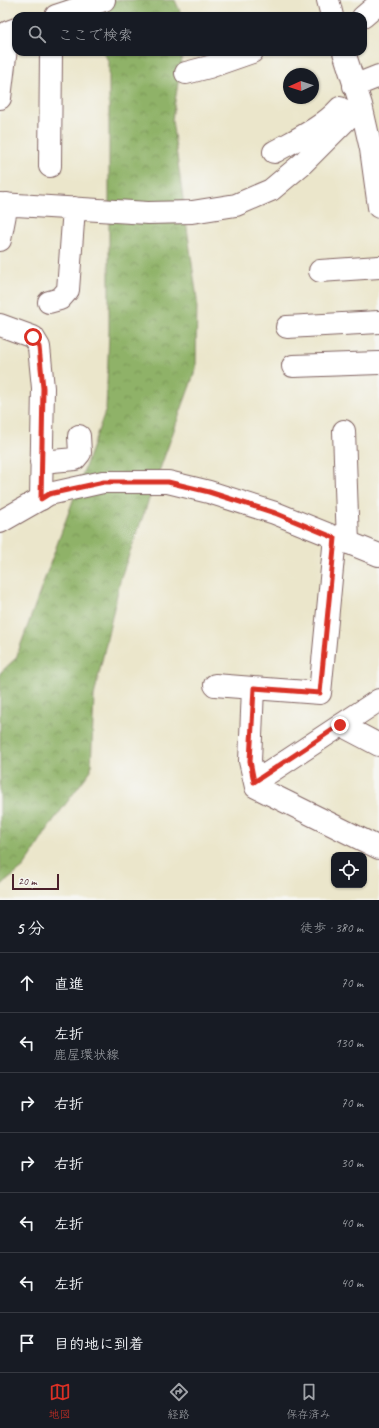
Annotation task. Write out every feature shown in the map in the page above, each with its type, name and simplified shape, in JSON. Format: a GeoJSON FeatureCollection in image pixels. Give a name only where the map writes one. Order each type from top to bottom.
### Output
{"type":"FeatureCollection","features":[{"type":"Feature","properties":{"kind":"street"},"geometry":{"type":"LineString","coordinates":[[68,12],[104,0]]}},
{"type":"Feature","properties":{"kind":"street"},"geometry":{"type":"LineString","coordinates":[[328,0],[331,12]]}},
{"type":"Feature","properties":{"kind":"street"},"geometry":{"type":"LineString","coordinates":[[0,98],[8,30]]}},
{"type":"Feature","properties":{"kind":"street"},"geometry":{"type":"LineString","coordinates":[[50,166],[51,56]]}},
{"type":"Feature","properties":{"kind":"street"},"geometry":{"type":"LineString","coordinates":[[186,73],[241,56]]}},
{"type":"Feature","properties":{"kind":"street"},"geometry":{"type":"LineString","coordinates":[[345,56],[371,149],[379,207]]}},
{"type":"Feature","properties":{"kind":"street"},"geometry":{"type":"LineString","coordinates":[[274,152],[333,116],[379,76]]}},
{"type":"Feature","properties":{"kind":"street"},"geometry":{"type":"LineString","coordinates":[[0,240],[4,204],[148,213],[192,212],[236,205],[271,190],[302,164],[357,94]]}},
{"type":"Feature","properties":{"kind":"street"},"geometry":{"type":"LineString","coordinates":[[49,302],[60,299],[68,290],[74,208]]}},
{"type":"Feature","properties":{"kind":"street"},"geometry":{"type":"LineString","coordinates":[[320,271],[379,267]]}},
{"type":"Feature","properties":{"kind":"street"},"geometry":{"type":"LineString","coordinates":[[287,327],[379,322]]}},
{"type":"Feature","properties":{"kind":"street"},"geometry":{"type":"LineString","coordinates":[[0,325],[33,337],[39,347],[43,388],[41,499]]}},
{"type":"Feature","properties":{"kind":"street"},"geometry":{"type":"LineString","coordinates":[[293,366],[379,363]]}},
{"type":"Feature","properties":{"kind":"street"},"geometry":{"type":"LineString","coordinates":[[215,685],[320,693],[341,540],[344,431]]}},
{"type":"Feature","properties":{"kind":"street"},"geometry":{"type":"LineString","coordinates":[[41,462],[75,459],[80,453],[79,436]]}},
{"type":"Feature","properties":{"kind":"street"},"geometry":{"type":"LineString","coordinates":[[0,522],[49,494],[104,482],[168,482],[209,492],[275,513],[379,555]]}},
{"type":"Feature","properties":{"kind":"street"},"geometry":{"type":"LineString","coordinates":[[254,688],[250,761],[256,787],[379,848]]}},
{"type":"Feature","properties":{"kind":"street"},"geometry":{"type":"LineString","coordinates":[[254,782],[379,700]]}},
{"type":"Feature","properties":{"kind":"street"},"geometry":{"type":"LineString","coordinates":[[340,725],[379,745]]}},
{"type":"Feature","properties":{"kind":"green space"},"geometry":{"type":"Polygon","coordinates":[[[64,0],[175,0],[180,12],[76,12],[73,7],[64,0]]]}},
{"type":"Feature","properties":{"kind":"green space"},"geometry":{"type":"Polygon","coordinates":[[[105,56],[182,56],[172,120],[197,299],[196,369],[121,577],[94,696],[91,770],[53,821],[24,867],[0,886],[0,673],[16,658],[106,409],[109,331],[109,62],[105,56]]]}},
{"type":"Feature","properties":{"kind":"route"},"geometry":{"type":"LineString","coordinates":[[33,337],[39,347],[43,388],[41,499],[49,494],[104,482],[168,482],[209,492],[275,513],[335,538],[320,693],[254,688],[250,761],[254,782],[340,725]]}}]}
